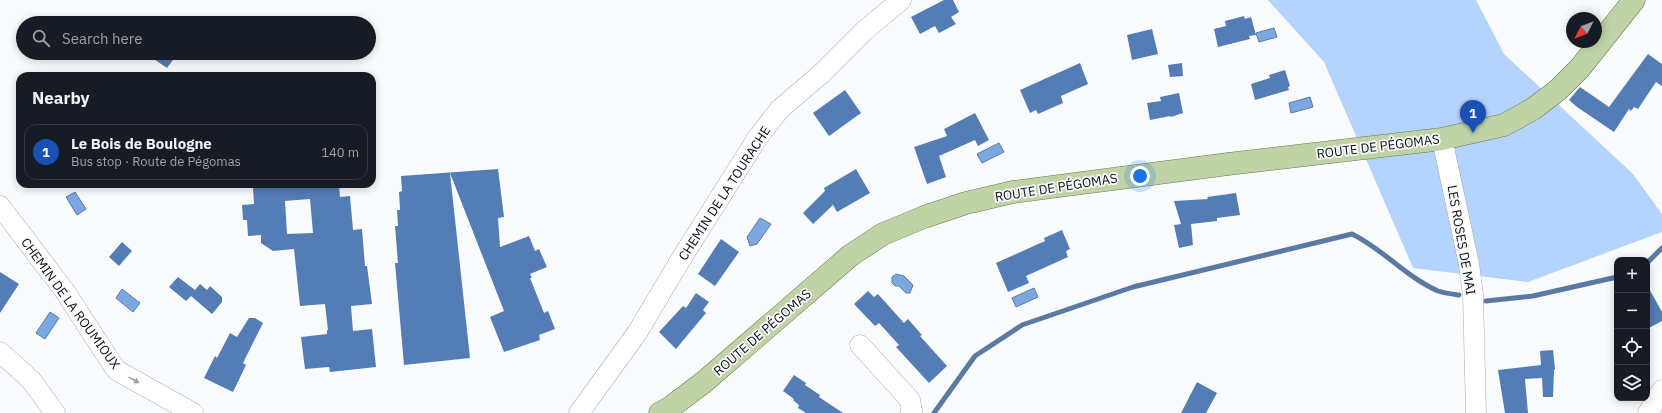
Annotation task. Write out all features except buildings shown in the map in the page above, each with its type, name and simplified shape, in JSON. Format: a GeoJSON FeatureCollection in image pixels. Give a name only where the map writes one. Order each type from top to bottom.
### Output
{"type":"FeatureCollection","features":[{"type":"Feature","properties":{"kind":"main road","name":"ROUTE DE PÉGOMAS"},"geometry":{"type":"LineString","coordinates":[[660,413],[704,382],[851,255],[883,234],[924,216],[966,203],[1013,192],[1228,164],[1442,139],[1504,125],[1533,109],[1558,90],[1580,68],[1634,0]]}},
{"type":"Feature","properties":{"kind":"street","name":"CHEMIN DE LA TOURACHE"},"geometry":{"type":"LineString","coordinates":[[579,413],[637,333],[681,259],[758,137],[780,109],[821,74],[864,31],[901,0]]}},
{"type":"Feature","properties":{"kind":"street","name":"LES ROSES DE MAI"},"geometry":{"type":"LineString","coordinates":[[1442,139],[1469,264],[1472,287],[1476,413]]}},
{"type":"Feature","properties":{"kind":"street","name":"CHEMIN DE LA ROUMIOUX"},"geometry":{"type":"LineString","coordinates":[[0,206],[64,290],[116,370],[193,413]]}},
{"type":"Feature","properties":{"kind":"street"},"geometry":{"type":"LineString","coordinates":[[860,344],[910,400],[912,411],[910,413]]}},
{"type":"Feature","properties":{"kind":"street"},"geometry":{"type":"LineString","coordinates":[[0,352],[32,380],[55,413]]}},
{"type":"Feature","properties":{"kind":"street"},"geometry":{"type":"LineString","coordinates":[[1648,413],[1662,390]]}},
{"type":"Feature","properties":{"kind":"shaded area"},"geometry":{"type":"Polygon","coordinates":[[[1268,0],[1476,0],[1504,54],[1633,174],[1662,214],[1662,232],[1528,282],[1413,268],[1324,62],[1268,0]]]}},
{"type":"Feature","properties":{"kind":"shaded area"},"geometry":{"type":"Polygon","coordinates":[[[1274,28],[1277,37],[1259,42],[1256,33],[1274,28]]]}},
{"type":"Feature","properties":{"kind":"shaded area"},"geometry":{"type":"Polygon","coordinates":[[[1310,97],[1313,107],[1291,113],[1289,103],[1310,97]]]}},
{"type":"Feature","properties":{"kind":"shaded area"},"geometry":{"type":"Polygon","coordinates":[[[999,143],[1004,152],[982,163],[977,154],[999,143]]]}},
{"type":"Feature","properties":{"kind":"shaded area"},"geometry":{"type":"Polygon","coordinates":[[[75,192],[86,209],[77,215],[66,197],[75,192]]]}},
{"type":"Feature","properties":{"kind":"shaded area"},"geometry":{"type":"Polygon","coordinates":[[[760,218],[771,224],[757,244],[750,246],[747,237],[760,218]]]}},
{"type":"Feature","properties":{"kind":"shaded area"},"geometry":{"type":"Polygon","coordinates":[[[896,274],[904,276],[913,285],[910,293],[906,293],[899,286],[895,286],[892,283],[892,277],[896,274]]]}},
{"type":"Feature","properties":{"kind":"shaded area"},"geometry":{"type":"Polygon","coordinates":[[[1034,288],[1038,297],[1016,307],[1012,298],[1034,288]]]}},
{"type":"Feature","properties":{"kind":"shaded area"},"geometry":{"type":"Polygon","coordinates":[[[122,289],[140,303],[133,312],[116,298],[122,289]]]}},
{"type":"Feature","properties":{"kind":"shaded area"},"geometry":{"type":"Polygon","coordinates":[[[50,312],[59,318],[45,339],[36,333],[50,312]]]}},
{"type":"Feature","properties":{"kind":"waterway"},"geometry":{"type":"LineString","coordinates":[[934,413],[975,356],[1022,325],[1133,287],[1352,234],[1374,247],[1426,285],[1438,291],[1459,295]]}},
{"type":"Feature","properties":{"kind":"waterway"},"geometry":{"type":"LineString","coordinates":[[1650,260],[1662,248]]}},
{"type":"Feature","properties":{"kind":"waterway"},"geometry":{"type":"LineString","coordinates":[[1486,301],[1533,296],[1614,278]]}},
{"type":"Feature","properties":{"kind":"place","name":"Le Bois de Boulogne"},"geometry":{"type":"Point","coordinates":[1473,133]}}]}
